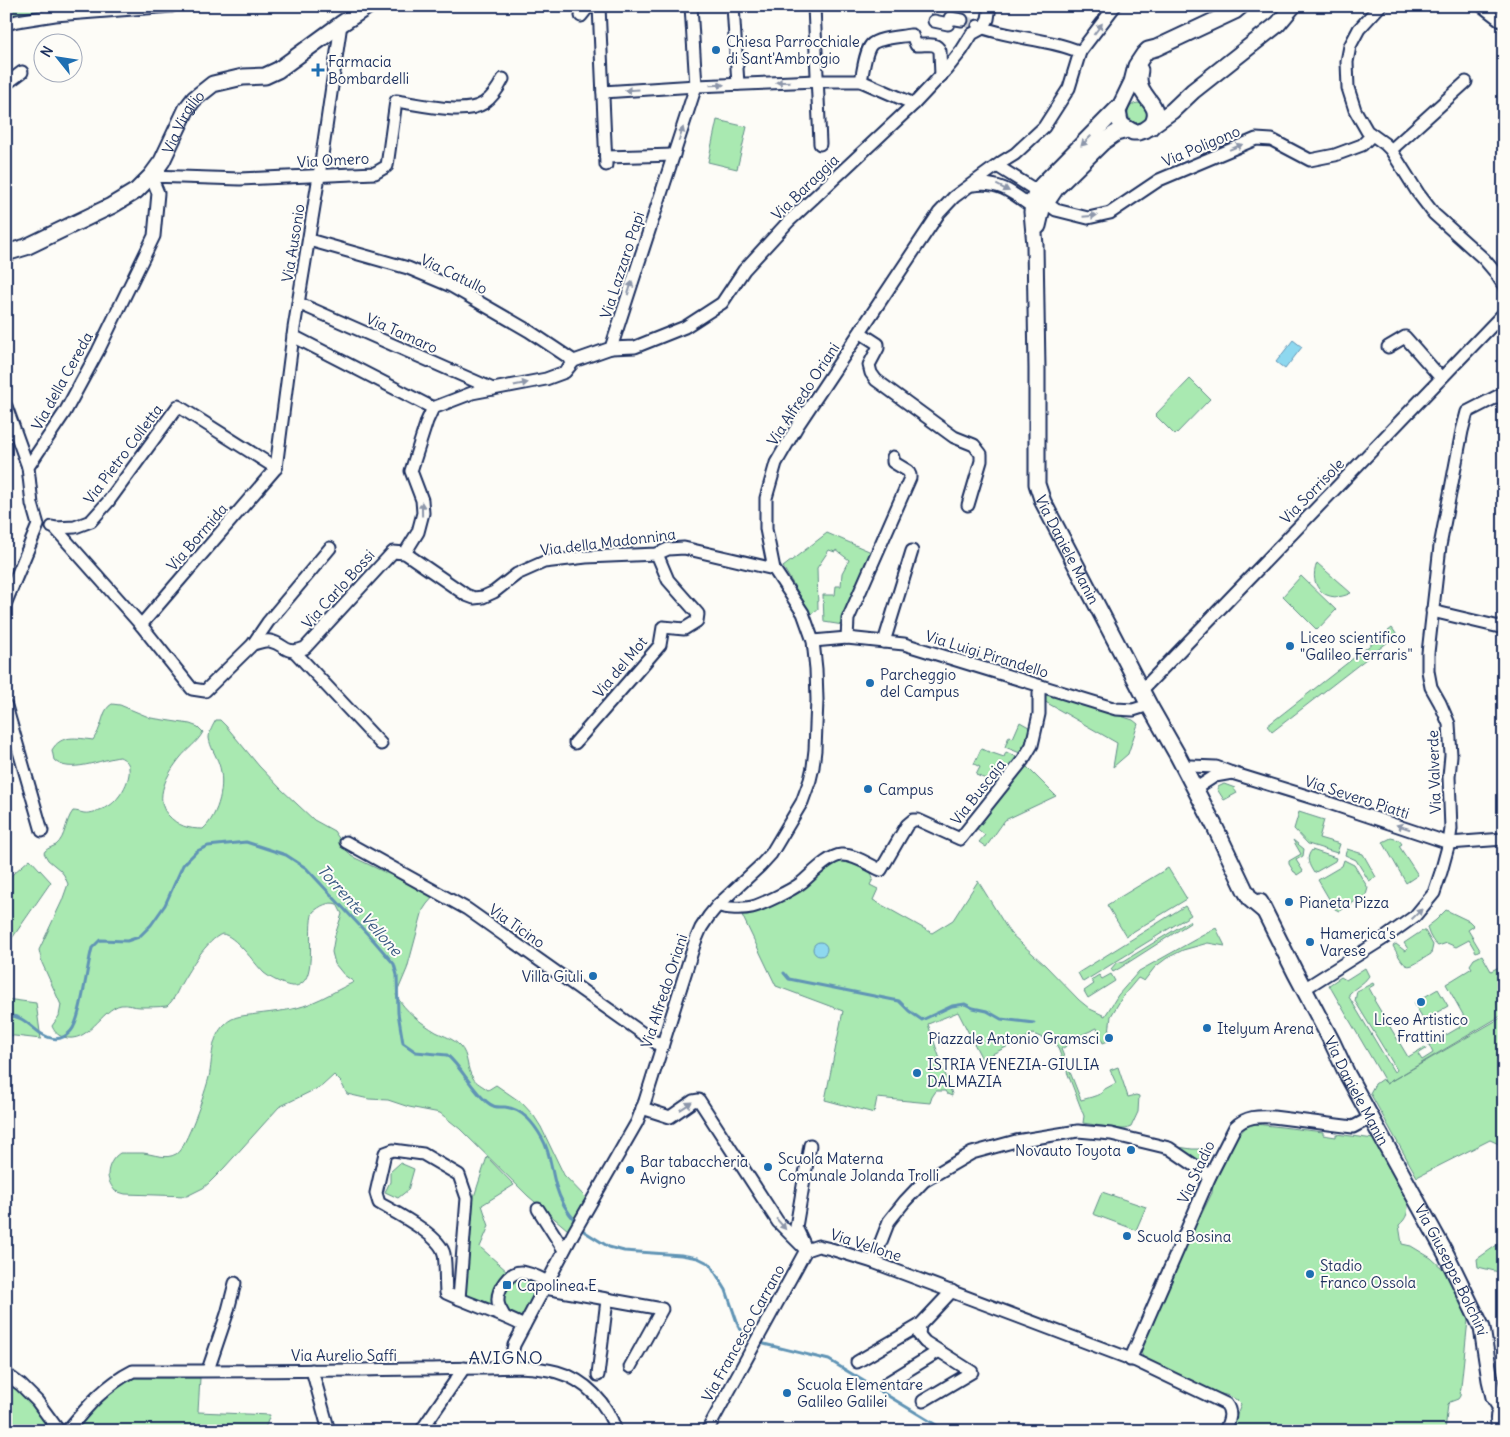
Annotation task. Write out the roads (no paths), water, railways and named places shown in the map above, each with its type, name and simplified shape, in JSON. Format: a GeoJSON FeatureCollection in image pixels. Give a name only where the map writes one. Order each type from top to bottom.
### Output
{"type":"FeatureCollection","features":[{"type":"Feature","properties":{"kind":"main road","name":"Via Virgilio"},"geometry":{"type":"LineString","coordinates":[[6,253],[26,247],[111,206],[136,191],[151,176],[162,161],[187,108],[194,99],[213,84],[265,76],[278,70],[368,6]]}},
{"type":"Feature","properties":{"kind":"main road"},"geometry":{"type":"LineString","coordinates":[[1242,6],[1156,48],[1148,50],[1137,62],[1132,82],[1121,103],[1118,116],[1127,130],[1133,132],[1146,130],[1172,111],[1193,91],[1278,24],[1293,6]]}},
{"type":"Feature","properties":{"kind":"main road"},"geometry":{"type":"LineString","coordinates":[[1150,126],[1156,115],[1152,103],[1139,84],[1140,71],[1156,48]]}},
{"type":"Feature","properties":{"kind":"main road"},"geometry":{"type":"LineString","coordinates":[[1121,103],[1133,95],[1164,103],[1193,91]]}},
{"type":"Feature","properties":{"kind":"main road","name":"Via Daniele Manin"},"geometry":{"type":"LineString","coordinates":[[1121,103],[1038,200],[1040,213],[1035,245],[1038,484],[1043,502],[1149,705],[1195,788],[1251,900],[1263,910],[1332,1042],[1346,1074],[1412,1191]]}},
{"type":"Feature","properties":{"kind":"main road","name":"Via Daniele Manin"},"geometry":{"type":"LineString","coordinates":[[1038,200],[1056,188],[1102,142],[1116,133],[1127,130]]}},
{"type":"Feature","properties":{"kind":"main road","name":"Via Giuseppe Bolchini"},"geometry":{"type":"LineString","coordinates":[[1412,1191],[1446,1254],[1482,1328],[1494,1397],[1503,1403]]}},
{"type":"Feature","properties":{"kind":"main road"},"geometry":{"type":"LineString","coordinates":[[1501,1431],[1498,1419],[1503,1403]]}},
{"type":"Feature","properties":{"kind":"street"},"geometry":{"type":"LineString","coordinates":[[6,24],[54,15],[172,6]]}},
{"type":"Feature","properties":{"kind":"street"},"geometry":{"type":"LineString","coordinates":[[581,16],[589,6]]}},
{"type":"Feature","properties":{"kind":"street"},"geometry":{"type":"LineString","coordinates":[[599,6],[606,161],[674,155]]}},
{"type":"Feature","properties":{"kind":"street","name":"Via Lazzaro Papi"},"geometry":{"type":"LineString","coordinates":[[611,348],[696,86],[691,6]]}},
{"type":"Feature","properties":{"kind":"street"},"geometry":{"type":"LineString","coordinates":[[733,6],[738,84]]}},
{"type":"Feature","properties":{"kind":"street"},"geometry":{"type":"LineString","coordinates":[[814,6],[820,144]]}},
{"type":"Feature","properties":{"kind":"street","name":"Via Baraggia"},"geometry":{"type":"LineString","coordinates":[[611,348],[634,346],[685,327],[722,303],[744,270],[789,221],[914,104],[941,76],[972,34],[988,19],[990,6]]}},
{"type":"Feature","properties":{"kind":"street","name":"Via Alfredo Oriani"},"geometry":{"type":"LineString","coordinates":[[509,1367],[514,1346],[524,1326],[564,1250],[637,1122],[701,928],[708,916],[718,905],[771,854],[802,802],[807,790],[815,750],[816,669],[812,641],[803,613],[774,569],[766,529],[766,498],[776,463],[798,425],[939,214],[954,197],[1015,154],[1044,127],[1069,88],[1080,52],[1115,6]]}},
{"type":"Feature","properties":{"kind":"street"},"geometry":{"type":"LineString","coordinates":[[1380,6],[1359,29],[1350,46],[1347,62],[1348,88],[1355,110],[1367,131],[1391,150],[1418,193],[1434,214],[1484,259],[1504,286]]}},
{"type":"Feature","properties":{"kind":"street"},"geometry":{"type":"LineString","coordinates":[[1482,6],[1504,23]]}},
{"type":"Feature","properties":{"kind":"street"},"geometry":{"type":"LineString","coordinates":[[934,22],[948,24],[950,18],[962,20]]}},
{"type":"Feature","properties":{"kind":"street","name":"Via Ausonio"},"geometry":{"type":"LineString","coordinates":[[276,468],[293,336],[341,24]]}},
{"type":"Feature","properties":{"kind":"street"},"geometry":{"type":"LineString","coordinates":[[979,26],[1080,52]]}},
{"type":"Feature","properties":{"kind":"street"},"geometry":{"type":"LineString","coordinates":[[861,81],[868,51],[872,44],[878,41],[910,35],[912,35],[916,45],[934,44],[939,48],[941,76]]}},
{"type":"Feature","properties":{"kind":"street"},"geometry":{"type":"LineString","coordinates":[[6,84],[22,72]]}},
{"type":"Feature","properties":{"kind":"street"},"geometry":{"type":"LineString","coordinates":[[603,92],[817,78],[861,81],[914,104]]}},
{"type":"Feature","properties":{"kind":"street","name":"Via Omero"},"geometry":{"type":"LineString","coordinates":[[151,176],[240,179],[375,173],[387,166],[396,100],[460,110],[482,105],[494,95],[503,79]]}},
{"type":"Feature","properties":{"kind":"street"},"geometry":{"type":"LineString","coordinates":[[1391,150],[1466,82]]}},
{"type":"Feature","properties":{"kind":"street","name":"Via Poligono"},"geometry":{"type":"LineString","coordinates":[[1038,200],[1056,210],[1088,218],[1110,213],[1159,180],[1256,139],[1272,140],[1310,160],[1362,145],[1372,135]]}},
{"type":"Feature","properties":{"kind":"street"},"geometry":{"type":"LineString","coordinates":[[997,166],[1038,200]]}},
{"type":"Feature","properties":{"kind":"street","name":"Via della Cereda"},"geometry":{"type":"LineString","coordinates":[[28,467],[65,412],[154,236],[158,193],[151,176]]}},
{"type":"Feature","properties":{"kind":"street"},"geometry":{"type":"LineString","coordinates":[[969,185],[995,184],[1010,192],[1038,200]]}},
{"type":"Feature","properties":{"kind":"street","name":"Via Catullo"},"geometry":{"type":"LineString","coordinates":[[309,240],[408,268],[451,286],[528,331],[574,361]]}},
{"type":"Feature","properties":{"kind":"street","name":"Via Tamaro"},"geometry":{"type":"LineString","coordinates":[[298,303],[493,389]]}},
{"type":"Feature","properties":{"kind":"street","name":"Via Sorrisole"},"geometry":{"type":"LineString","coordinates":[[1142,690],[1504,313]]}},
{"type":"Feature","properties":{"kind":"street"},"geometry":{"type":"LineString","coordinates":[[861,333],[878,344],[878,348],[869,365],[871,373],[876,380],[954,436],[974,445],[981,454],[981,461],[968,505]]}},
{"type":"Feature","properties":{"kind":"street"},"geometry":{"type":"LineString","coordinates":[[293,336],[433,408]]}},
{"type":"Feature","properties":{"kind":"street"},"geometry":{"type":"LineString","coordinates":[[1388,347],[1405,337],[1441,378]]}},
{"type":"Feature","properties":{"kind":"street"},"geometry":{"type":"LineString","coordinates":[[405,553],[418,532],[423,513],[422,500],[411,471],[433,408],[472,393],[546,379],[566,372],[574,361],[611,348]]}},
{"type":"Feature","properties":{"kind":"street","name":"Via Valverde"},"geometry":{"type":"LineString","coordinates":[[1304,989],[1383,939],[1415,916],[1434,893],[1449,843],[1451,829],[1449,724],[1440,703],[1430,687],[1428,671],[1432,610],[1440,546],[1467,412],[1504,393]]}},
{"type":"Feature","properties":{"kind":"street"},"geometry":{"type":"LineString","coordinates":[[6,406],[28,467],[32,504],[38,525],[6,602]]}},
{"type":"Feature","properties":{"kind":"street","name":"Via Pietro Colletta"},"geometry":{"type":"LineString","coordinates":[[38,525],[47,524],[55,528],[75,527],[91,521],[108,502],[178,406],[276,468]]}},
{"type":"Feature","properties":{"kind":"street"},"geometry":{"type":"LineString","coordinates":[[847,638],[848,619],[910,478],[908,471],[893,462],[893,457]]}},
{"type":"Feature","properties":{"kind":"street","name":"Via Bormida"},"geometry":{"type":"LineString","coordinates":[[140,625],[276,468]]}},
{"type":"Feature","properties":{"kind":"street"},"geometry":{"type":"LineString","coordinates":[[55,528],[140,625]]}},
{"type":"Feature","properties":{"kind":"street","name":"Via Carlo Bossi"},"geometry":{"type":"LineString","coordinates":[[140,625],[192,690],[205,691],[253,644],[268,622],[330,548]]}},
{"type":"Feature","properties":{"kind":"street","name":"Via della Madonnina"},"geometry":{"type":"LineString","coordinates":[[405,553],[466,595],[474,598],[494,592],[517,574],[544,562],[586,556],[658,554],[668,549],[684,548],[774,569]]}},
{"type":"Feature","properties":{"kind":"street"},"geometry":{"type":"LineString","coordinates":[[884,642],[912,551]]}},
{"type":"Feature","properties":{"kind":"street","name":"Via Carlo Bossi"},"geometry":{"type":"LineString","coordinates":[[295,652],[305,648],[394,552],[405,553]]}},
{"type":"Feature","properties":{"kind":"street","name":"Via del Mot"},"geometry":{"type":"LineString","coordinates":[[574,743],[660,645],[663,627],[684,629],[697,621],[698,614],[668,580],[658,554]]}},
{"type":"Feature","properties":{"kind":"street"},"geometry":{"type":"LineString","coordinates":[[1432,610],[1504,628]]}},
{"type":"Feature","properties":{"kind":"street","name":"Via Luigi Pirandello"},"geometry":{"type":"LineString","coordinates":[[812,641],[847,638],[904,644],[1116,709],[1133,710],[1149,705]]}},
{"type":"Feature","properties":{"kind":"street"},"geometry":{"type":"LineString","coordinates":[[253,644],[271,641],[287,650],[295,652],[381,744]]}},
{"type":"Feature","properties":{"kind":"street","name":"Via Buscaja"},"geometry":{"type":"LineString","coordinates":[[718,905],[724,908],[752,907],[788,892],[830,858],[838,855],[851,856],[881,870],[907,825],[913,820],[918,820],[960,839],[1023,760],[1032,745],[1039,714],[1039,692],[1041,686]]}},
{"type":"Feature","properties":{"kind":"street"},"geometry":{"type":"LineString","coordinates":[[6,706],[42,831]]}},
{"type":"Feature","properties":{"kind":"street","name":"Via Severo Piatti"},"geometry":{"type":"LineString","coordinates":[[1184,768],[1192,766],[1216,767],[1449,843],[1504,839]]}},
{"type":"Feature","properties":{"kind":"street"},"geometry":{"type":"LineString","coordinates":[[1195,788],[1215,776],[1232,773]]}},
{"type":"Feature","properties":{"kind":"street","name":"Via Ticino"},"geometry":{"type":"LineString","coordinates":[[346,842],[467,910],[662,1047]]}},
{"type":"Feature","properties":{"kind":"street"},"geometry":{"type":"LineString","coordinates":[[642,1108],[670,1117],[693,1101],[699,1100],[778,1222],[806,1250]]}},
{"type":"Feature","properties":{"kind":"street","name":"Via Stadio"},"geometry":{"type":"LineString","coordinates":[[1130,1360],[1210,1176],[1236,1127],[1248,1118],[1260,1116],[1353,1127],[1370,1118]]}},
{"type":"Feature","properties":{"kind":"street"},"geometry":{"type":"LineString","coordinates":[[873,1262],[889,1221],[924,1182],[972,1153],[1016,1141],[1078,1132],[1111,1134],[1169,1148],[1210,1176]]}},
{"type":"Feature","properties":{"kind":"street"},"geometry":{"type":"LineString","coordinates":[[806,1250],[796,1227],[810,1145]]}},
{"type":"Feature","properties":{"kind":"street"},"geometry":{"type":"LineString","coordinates":[[459,1300],[467,1198],[459,1175],[423,1154],[394,1150],[385,1153],[376,1193],[379,1204],[410,1221],[438,1241],[444,1252],[446,1293],[459,1300],[504,1316],[524,1326]]}},
{"type":"Feature","properties":{"kind":"street"},"geometry":{"type":"LineString","coordinates":[[538,1209],[564,1250]]}},
{"type":"Feature","properties":{"kind":"street","name":"Via Vellone"},"geometry":{"type":"LineString","coordinates":[[806,1250],[818,1246],[873,1262],[1136,1361],[1226,1404],[1231,1416],[1226,1431]]}},
{"type":"Feature","properties":{"kind":"street","name":"Via Francesco Carrano"},"geometry":{"type":"LineString","coordinates":[[707,1431],[806,1250]]}},
{"type":"Feature","properties":{"kind":"street"},"geometry":{"type":"LineString","coordinates":[[504,1316],[498,1302],[498,1294],[504,1283],[512,1275],[520,1272],[532,1274],[546,1285],[607,1300],[662,1309],[630,1367]]}},
{"type":"Feature","properties":{"kind":"street"},"geometry":{"type":"LineString","coordinates":[[208,1370],[227,1314],[235,1283]]}},
{"type":"Feature","properties":{"kind":"street"},"geometry":{"type":"LineString","coordinates":[[857,1362],[920,1325],[952,1291]]}},
{"type":"Feature","properties":{"kind":"street"},"geometry":{"type":"LineString","coordinates":[[598,1375],[607,1300]]}},
{"type":"Feature","properties":{"kind":"street"},"geometry":{"type":"LineString","coordinates":[[920,1325],[920,1335],[925,1342],[972,1372],[923,1401]]}},
{"type":"Feature","properties":{"kind":"street"},"geometry":{"type":"LineString","coordinates":[[887,1383],[940,1351]]}},
{"type":"Feature","properties":{"kind":"street","name":"Via Aurelio Saffi"},"geometry":{"type":"LineString","coordinates":[[67,1431],[92,1401],[118,1378],[133,1370],[509,1367],[556,1372],[581,1383],[602,1402],[612,1418],[616,1431]]}},
{"type":"Feature","properties":{"kind":"street"},"geometry":{"type":"LineString","coordinates":[[421,1431],[464,1368]]}},
{"type":"Feature","properties":{"kind":"street"},"geometry":{"type":"LineString","coordinates":[[312,1370],[325,1429]]}},
{"type":"Feature","properties":{"kind":"street"},"geometry":{"type":"LineString","coordinates":[[6,1374],[21,1385],[37,1401],[59,1431]]}},
{"type":"Feature","properties":{"kind":"water"},"geometry":{"type":"Polygon","coordinates":[[[1293,340],[1302,347],[1285,369],[1276,362],[1293,340]]]}},
{"type":"Feature","properties":{"kind":"water"},"geometry":{"type":"Polygon","coordinates":[[[817,942],[823,942],[827,949],[823,956],[817,956],[813,952],[813,946],[817,942]]]}},
{"type":"Feature","properties":{"kind":"waterway","name":"Torrente Vellone"},"geometry":{"type":"LineString","coordinates":[[6,1016],[20,1018],[48,1037],[56,1039],[67,1035],[75,1025],[78,1016],[92,948],[100,940],[127,941],[139,937],[151,925],[165,905],[183,865],[197,851],[208,846],[246,842],[286,855],[306,868],[394,964],[397,975],[398,1013],[403,1043],[416,1052],[447,1055],[487,1102],[494,1106],[511,1108],[523,1114],[532,1123],[547,1150],[560,1196],[567,1210],[577,1223]]}},
{"type":"Feature","properties":{"kind":"waterway"},"geometry":{"type":"LineString","coordinates":[[784,973],[789,979],[899,1001],[922,1020],[952,1006],[965,1004],[987,1011],[1001,1019],[1034,1023]]}},
{"type":"Feature","properties":{"kind":"waterway","name":"Torrente Vellone"},"geometry":{"type":"LineString","coordinates":[[581,1228],[609,1247],[624,1251],[681,1255],[698,1258],[710,1264],[726,1290],[739,1328],[764,1344],[829,1360],[946,1431]]}},
{"type":"Feature","properties":{"kind":"waterway","name":"Torrente Vellone"},"geometry":{"type":"LineString","coordinates":[[1050,1431],[1066,1427],[1082,1431]]}},
{"type":"Feature","properties":{"kind":"tunnel"},"geometry":{"type":"LineString","coordinates":[[962,20],[975,25]]}},
{"type":"Feature","properties":{"kind":"place","name":"Chiesa Parrocchiale di Sant'Ambrogio"},"geometry":{"type":"Point","coordinates":[716,50]}},
{"type":"Feature","properties":{"kind":"place","name":"Farmacia Bombardelli"},"geometry":{"type":"Point","coordinates":[318,70]}},
{"type":"Feature","properties":{"kind":"place","name":"Liceo scientifico \"Galileo Ferraris\""},"geometry":{"type":"Point","coordinates":[1290,646]}},
{"type":"Feature","properties":{"kind":"place","name":"Parcheggio del Campus"},"geometry":{"type":"Point","coordinates":[870,683]}},
{"type":"Feature","properties":{"kind":"place","name":"Campus"},"geometry":{"type":"Point","coordinates":[868,789]}},
{"type":"Feature","properties":{"kind":"place","name":"Pianeta Pizza"},"geometry":{"type":"Point","coordinates":[1289,902]}},
{"type":"Feature","properties":{"kind":"place","name":"Hamerica's Varese"},"geometry":{"type":"Point","coordinates":[1310,942]}},
{"type":"Feature","properties":{"kind":"place","name":"Villa Giuli"},"geometry":{"type":"Point","coordinates":[593,976]}},
{"type":"Feature","properties":{"kind":"place","name":"Liceo Artistico Frattini"},"geometry":{"type":"Point","coordinates":[1421,1002]}},
{"type":"Feature","properties":{"kind":"place","name":"Itelyum Arena"},"geometry":{"type":"Point","coordinates":[1207,1028]}},
{"type":"Feature","properties":{"kind":"place","name":"Piazzale Antonio Gramsci"},"geometry":{"type":"Point","coordinates":[1109,1038]}},
{"type":"Feature","properties":{"kind":"place","name":"ISTRIA VENEZIA-GIULIA DALMAZIA"},"geometry":{"type":"Point","coordinates":[917,1073]}},
{"type":"Feature","properties":{"kind":"place","name":"Novauto Toyota"},"geometry":{"type":"Point","coordinates":[1131,1150]}},
{"type":"Feature","properties":{"kind":"place","name":"Scuola Materna Comunale Jolanda Trolli"},"geometry":{"type":"Point","coordinates":[768,1167]}},
{"type":"Feature","properties":{"kind":"place","name":"Bar tabaccheria Avigno"},"geometry":{"type":"Point","coordinates":[630,1170]}},
{"type":"Feature","properties":{"kind":"place","name":"Scuola Bosina"},"geometry":{"type":"Point","coordinates":[1127,1236]}},
{"type":"Feature","properties":{"kind":"place","name":"Stadio Franco Ossola"},"geometry":{"type":"Point","coordinates":[1310,1274]}},
{"type":"Feature","properties":{"kind":"place","name":"Capolinea E"},"geometry":{"type":"Point","coordinates":[507,1285]}},
{"type":"Feature","properties":{"kind":"place","name":"Scuola Elementare Galileo Galilei"},"geometry":{"type":"Point","coordinates":[787,1393]}},
{"type":"Feature","properties":{"kind":"district","name":"AVIGNO"},"geometry":{"type":"Point","coordinates":[506,1357]}}]}
